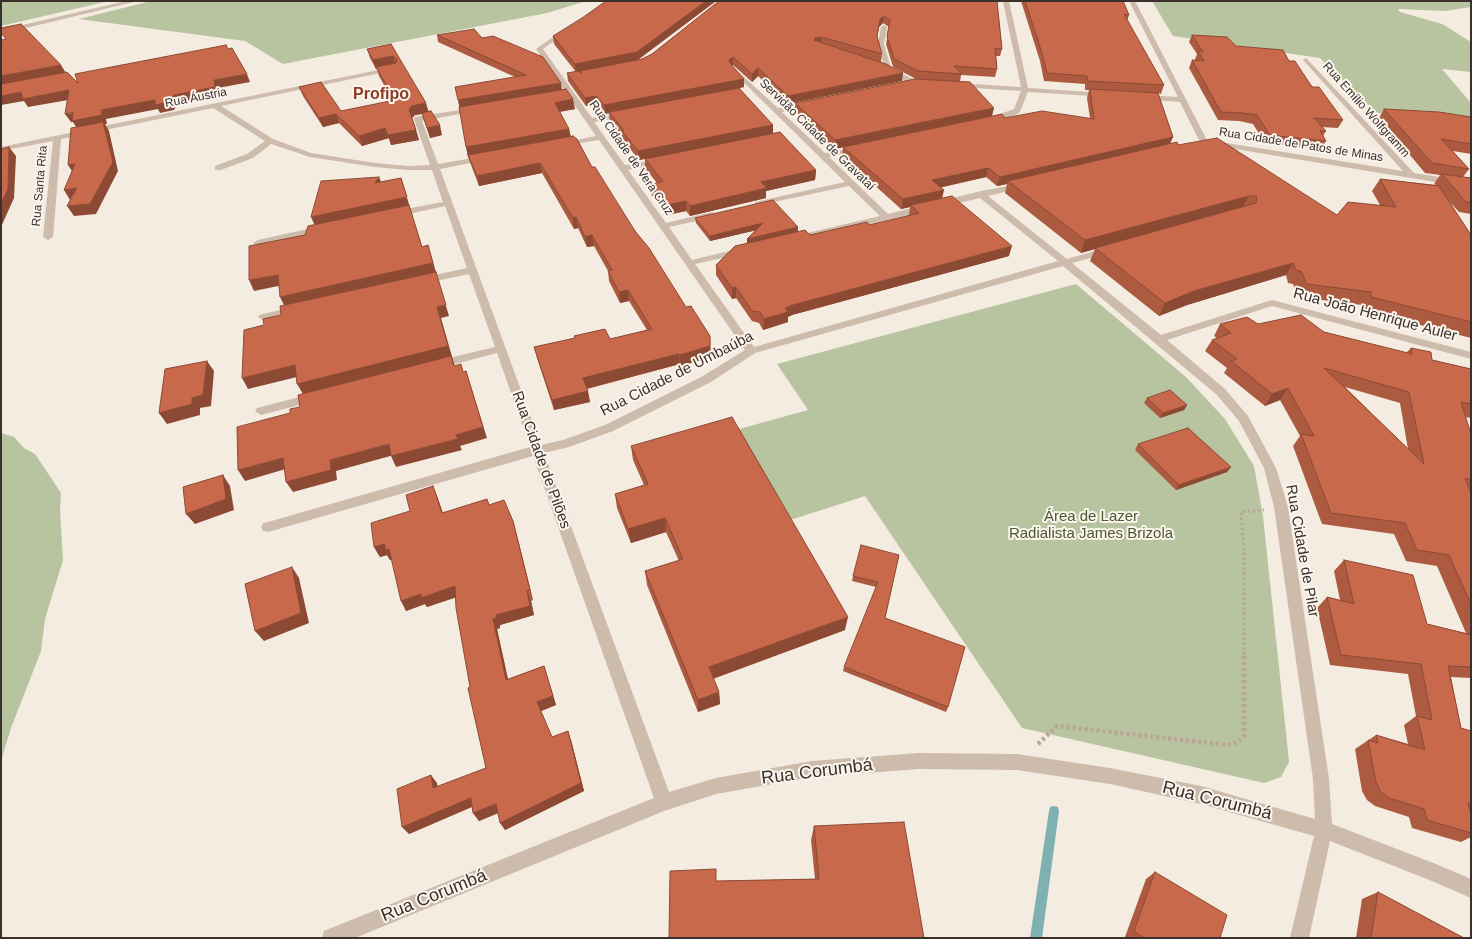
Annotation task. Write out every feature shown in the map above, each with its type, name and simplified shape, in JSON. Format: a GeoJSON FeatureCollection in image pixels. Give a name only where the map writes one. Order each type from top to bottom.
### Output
{"type":"FeatureCollection","features":[{"type":"Feature","properties":{"kind":"street"},"geometry":{"type":"LineString","coordinates":[[1,32],[135,1]]}},
{"type":"Feature","properties":{"kind":"street"},"geometry":{"type":"LineString","coordinates":[[980,124],[1011,114],[1020,104],[1024,90],[1006,1]]}},
{"type":"Feature","properties":{"kind":"street"},"geometry":{"type":"LineString","coordinates":[[1132,1],[1204,142]]}},
{"type":"Feature","properties":{"kind":"street","name":"Rua Cidade de Vera Cruz"},"geometry":{"type":"LineString","coordinates":[[571,26],[539,49],[566,78],[565,93],[590,121],[751,352]]}},
{"type":"Feature","properties":{"kind":"street"},"geometry":{"type":"LineString","coordinates":[[884,26],[881,44],[888,69]]}},
{"type":"Feature","properties":{"kind":"street","name":"Rua Emílio Wolfgramm"},"geometry":{"type":"LineString","coordinates":[[1306,60],[1411,175]]}},
{"type":"Feature","properties":{"kind":"street"},"geometry":{"type":"LineString","coordinates":[[875,64],[914,83]]}},
{"type":"Feature","properties":{"kind":"street","name":"Rua Áustria"},"geometry":{"type":"LineString","coordinates":[[1,149],[396,69]]}},
{"type":"Feature","properties":{"kind":"street","name":"Servidão Cidade de Gravataí"},"geometry":{"type":"LineString","coordinates":[[733,69],[886,217]]}},
{"type":"Feature","properties":{"kind":"street"},"geometry":{"type":"LineString","coordinates":[[905,85],[923,83]]}},
{"type":"Feature","properties":{"kind":"street"},"geometry":{"type":"LineString","coordinates":[[950,84],[1114,95]]}},
{"type":"Feature","properties":{"kind":"street"},"geometry":{"type":"LineString","coordinates":[[744,91],[754,90]]}},
{"type":"Feature","properties":{"kind":"street"},"geometry":{"type":"LineString","coordinates":[[1133,96],[1183,100]]}},
{"type":"Feature","properties":{"kind":"street"},"geometry":{"type":"LineString","coordinates":[[776,110],[822,101]]}},
{"type":"Feature","properties":{"kind":"street"},"geometry":{"type":"LineString","coordinates":[[215,106],[270,141],[286,148],[343,161],[400,167],[436,167],[494,157]]}},
{"type":"Feature","properties":{"kind":"street","name":"Rua Cidade de Pilões"},"geometry":{"type":"LineString","coordinates":[[485,107],[418,119],[664,802]]}},
{"type":"Feature","properties":{"kind":"street"},"geometry":{"type":"LineString","coordinates":[[590,121],[638,112]]}},
{"type":"Feature","properties":{"kind":"street"},"geometry":{"type":"LineString","coordinates":[[789,135],[799,133]]}},
{"type":"Feature","properties":{"kind":"street"},"geometry":{"type":"LineString","coordinates":[[552,146],[601,137]]}},
{"type":"Feature","properties":{"kind":"street","name":"Rua Santa Rita"},"geometry":{"type":"LineString","coordinates":[[48,237],[57,138]]}},
{"type":"Feature","properties":{"kind":"street"},"geometry":{"type":"LineString","coordinates":[[218,168],[250,156],[270,141]]}},
{"type":"Feature","properties":{"kind":"street","name":"Rua Cidade de Patos de Minas"},"geometry":{"type":"LineString","coordinates":[[1195,144],[1204,142],[1471,185]]}},
{"type":"Feature","properties":{"kind":"street"},"geometry":{"type":"LineString","coordinates":[[823,156],[869,146]]}},
{"type":"Feature","properties":{"kind":"street"},"geometry":{"type":"LineString","coordinates":[[623,168],[672,158]]}},
{"type":"Feature","properties":{"kind":"street"},"geometry":{"type":"LineString","coordinates":[[748,206],[851,183]]}},
{"type":"Feature","properties":{"kind":"street"},"geometry":{"type":"LineString","coordinates":[[784,241],[1030,183]]}},
{"type":"Feature","properties":{"kind":"street","name":"Rua Cidade de Pilar"},"geometry":{"type":"LineString","coordinates":[[982,194],[1221,392],[1244,419],[1270,468],[1281,507],[1321,778],[1324,830],[1299,938]]}},
{"type":"Feature","properties":{"kind":"street"},"geometry":{"type":"LineString","coordinates":[[382,217],[449,203]]}},
{"type":"Feature","properties":{"kind":"street"},"geometry":{"type":"LineString","coordinates":[[663,226],[720,213]]}},
{"type":"Feature","properties":{"kind":"street"},"geometry":{"type":"LineString","coordinates":[[258,242],[334,227]]}},
{"type":"Feature","properties":{"kind":"street","name":"Rua Cidade de Umbaúba"},"geometry":{"type":"LineString","coordinates":[[268,527],[565,444],[609,428],[707,380],[751,352],[1122,246]]}},
{"type":"Feature","properties":{"kind":"street"},"geometry":{"type":"LineString","coordinates":[[690,263],[756,248]]}},
{"type":"Feature","properties":{"kind":"street"},"geometry":{"type":"LineString","coordinates":[[406,285],[473,270]]}},
{"type":"Feature","properties":{"kind":"street","name":"Rua João Henrique Auler"},"geometry":{"type":"LineString","coordinates":[[1159,339],[1272,304],[1471,356]]}},
{"type":"Feature","properties":{"kind":"street"},"geometry":{"type":"LineString","coordinates":[[263,317],[311,306]]}},
{"type":"Feature","properties":{"kind":"street"},"geometry":{"type":"LineString","coordinates":[[424,368],[501,349]]}},
{"type":"Feature","properties":{"kind":"street"},"geometry":{"type":"LineString","coordinates":[[261,410],[328,393]]}},
{"type":"Feature","properties":{"kind":"street","name":"Rua Corumbá"},"geometry":{"type":"LineString","coordinates":[[331,938],[664,802],[716,786],[812,769],[919,761],[1017,762],[1110,776],[1201,795],[1324,830],[1436,873],[1471,889]]}},
{"type":"Feature","properties":{"kind":"path"},"geometry":{"type":"LineString","coordinates":[[1017,762],[1056,726],[1226,745],[1238,742],[1244,736],[1244,551],[1241,512],[1281,507]]}},
{"type":"Feature","properties":{"kind":"green space"},"geometry":{"type":"Polygon","coordinates":[[[1,1],[109,1],[1,26],[1,1]]]}},
{"type":"Feature","properties":{"kind":"green space"},"geometry":{"type":"Polygon","coordinates":[[[151,1],[586,1],[547,13],[283,64],[245,41],[79,19],[151,1]]]}},
{"type":"Feature","properties":{"kind":"green space"},"geometry":{"type":"Polygon","coordinates":[[[1152,1],[1471,1],[1471,7],[1445,11],[1398,9],[1400,12],[1442,24],[1471,42],[1471,72],[1442,69],[1471,103],[1471,118],[1377,113],[1320,58],[1173,36],[1152,1]]]}},
{"type":"Feature","properties":{"kind":"green space","name":"Área de Lazer Radialista James Brizola"},"geometry":{"type":"Polygon","coordinates":[[[1076,284],[1186,377],[1225,419],[1254,466],[1263,516],[1289,762],[1281,777],[1264,783],[1022,728],[865,496],[784,522],[732,431],[808,410],[777,364],[1076,284]]]}},
{"type":"Feature","properties":{"kind":"green space"},"geometry":{"type":"Polygon","coordinates":[[[1,433],[14,437],[24,448],[35,454],[61,493],[60,511],[63,560],[45,619],[41,651],[11,728],[1,761],[1,433]]]}},
{"type":"Feature","properties":{"kind":"building"},"geometry":{"type":"Polygon","coordinates":[[[606,1],[706,1],[637,52],[575,64],[553,36],[606,1]]]}},
{"type":"Feature","properties":{"kind":"building"},"geometry":{"type":"Polygon","coordinates":[[[719,1],[997,1],[1002,49],[995,48],[997,69],[954,66],[962,74],[918,71],[894,59],[887,36],[890,20],[884,16],[880,19],[877,36],[882,54],[821,37],[814,40],[886,64],[903,73],[788,96],[758,68],[752,74],[733,57],[729,60],[730,63],[744,79],[604,105],[596,96],[585,98],[567,73],[578,71],[582,73],[580,71],[642,59],[652,54],[719,1]]]}},
{"type":"Feature","properties":{"kind":"building"},"geometry":{"type":"Polygon","coordinates":[[[1025,1],[1123,1],[1129,15],[1124,14],[1164,85],[1088,81],[1087,76],[1047,73],[1025,1]]]}},
{"type":"Feature","properties":{"kind":"building"},"geometry":{"type":"Polygon","coordinates":[[[21,24],[61,65],[1,76],[1,40],[6,39],[1,33],[1,28],[21,24]]]}},
{"type":"Feature","properties":{"kind":"building"},"geometry":{"type":"Polygon","coordinates":[[[474,29],[482,38],[493,36],[543,57],[561,83],[458,100],[455,87],[526,75],[437,35],[474,29]]]}},
{"type":"Feature","properties":{"kind":"building"},"geometry":{"type":"Polygon","coordinates":[[[1192,35],[1227,37],[1236,46],[1283,50],[1289,61],[1295,61],[1312,87],[1319,87],[1343,120],[1314,118],[1326,131],[1320,131],[1326,141],[1270,135],[1257,115],[1221,112],[1192,60],[1204,61],[1198,51],[1203,52],[1192,35]]]}},
{"type":"Feature","properties":{"kind":"building"},"geometry":{"type":"Polygon","coordinates":[[[391,44],[426,103],[412,106],[409,109],[416,130],[388,135],[385,128],[359,136],[336,114],[319,118],[299,87],[321,82],[341,111],[395,100],[376,67],[396,63],[397,59],[393,56],[373,60],[367,49],[391,44]]]}},
{"type":"Feature","properties":{"kind":"building"},"geometry":{"type":"Polygon","coordinates":[[[226,45],[228,49],[232,48],[247,74],[214,80],[215,87],[174,95],[169,102],[155,105],[155,100],[101,110],[102,115],[72,121],[73,112],[65,114],[69,90],[23,99],[21,92],[1,96],[1,84],[67,72],[78,83],[75,74],[226,45]]]}},
{"type":"Feature","properties":{"kind":"building"},"geometry":{"type":"Polygon","coordinates":[[[915,79],[970,82],[994,108],[835,140],[795,103],[915,79]]]}},
{"type":"Feature","properties":{"kind":"building"},"geometry":{"type":"Polygon","coordinates":[[[739,88],[773,125],[638,151],[609,112],[739,88]]]}},
{"type":"Feature","properties":{"kind":"building"},"geometry":{"type":"Polygon","coordinates":[[[566,89],[573,99],[555,103],[569,129],[466,147],[459,107],[566,89]]]}},
{"type":"Feature","properties":{"kind":"building"},"geometry":{"type":"Polygon","coordinates":[[[1090,89],[1158,93],[1173,137],[1000,177],[988,168],[932,180],[944,190],[903,199],[843,147],[1002,114],[1005,118],[1042,111],[1094,119],[1090,89]]]}},
{"type":"Feature","properties":{"kind":"building"},"geometry":{"type":"Polygon","coordinates":[[[1384,109],[1439,112],[1471,117],[1471,144],[1441,139],[1469,169],[1432,163],[1384,109]]]}},
{"type":"Feature","properties":{"kind":"building"},"geometry":{"type":"Polygon","coordinates":[[[431,111],[440,125],[427,128],[422,113],[431,111]]]}},
{"type":"Feature","properties":{"kind":"building"},"geometry":{"type":"Polygon","coordinates":[[[103,122],[113,162],[90,204],[67,206],[77,188],[64,190],[75,164],[68,165],[71,128],[103,122]]]}},
{"type":"Feature","properties":{"kind":"building"},"geometry":{"type":"Polygon","coordinates":[[[780,132],[816,170],[761,182],[767,188],[690,206],[686,201],[666,205],[650,185],[663,181],[645,159],[780,132]]]}},
{"type":"Feature","properties":{"kind":"building"},"geometry":{"type":"Polygon","coordinates":[[[573,136],[577,139],[592,167],[595,167],[686,307],[691,306],[710,336],[710,346],[583,378],[588,391],[552,400],[534,347],[605,329],[610,339],[652,329],[628,290],[619,292],[608,271],[612,270],[592,235],[585,237],[576,217],[573,218],[540,163],[477,176],[468,155],[573,136]]]}},
{"type":"Feature","properties":{"kind":"building"},"geometry":{"type":"Polygon","coordinates":[[[1217,138],[1337,215],[1348,202],[1396,207],[1380,179],[1439,186],[1471,235],[1471,322],[1371,297],[1371,292],[1307,284],[1301,271],[1296,270],[1293,263],[1194,291],[1165,303],[1095,248],[1256,203],[1257,196],[1249,196],[1085,240],[1008,181],[1177,142],[1178,145],[1217,138]]]}},
{"type":"Feature","properties":{"kind":"building"},"geometry":{"type":"Polygon","coordinates":[[[9,147],[8,189],[1,204],[1,149],[9,147]]]}},
{"type":"Feature","properties":{"kind":"building"},"geometry":{"type":"Polygon","coordinates":[[[1442,174],[1471,178],[1471,202],[1466,202],[1442,174]]]}},
{"type":"Feature","properties":{"kind":"building"},"geometry":{"type":"Polygon","coordinates":[[[379,177],[375,183],[401,178],[407,197],[311,217],[321,181],[379,177]]]}},
{"type":"Feature","properties":{"kind":"building"},"geometry":{"type":"Polygon","coordinates":[[[952,196],[1012,246],[793,305],[785,308],[788,312],[764,319],[760,312],[752,311],[736,287],[732,288],[716,265],[735,246],[805,230],[810,235],[867,222],[869,225],[919,213],[911,205],[952,196]]]}},
{"type":"Feature","properties":{"kind":"building"},"geometry":{"type":"Polygon","coordinates":[[[773,200],[798,227],[747,239],[763,223],[710,236],[695,218],[773,200]]]}},
{"type":"Feature","properties":{"kind":"building"},"geometry":{"type":"Polygon","coordinates":[[[409,205],[422,247],[428,245],[433,263],[280,297],[278,275],[249,280],[249,246],[305,235],[308,226],[409,205]]]}},
{"type":"Feature","properties":{"kind":"building"},"geometry":{"type":"Polygon","coordinates":[[[436,272],[446,305],[437,307],[448,346],[297,384],[295,365],[242,378],[244,330],[264,325],[263,319],[281,315],[280,306],[436,272]]]}},
{"type":"Feature","properties":{"kind":"building"},"geometry":{"type":"Polygon","coordinates":[[[1301,315],[1324,332],[1412,354],[1411,348],[1431,352],[1432,360],[1471,369],[1471,404],[1461,402],[1471,434],[1471,480],[1465,478],[1471,493],[1471,604],[1449,555],[1417,550],[1405,523],[1331,513],[1301,434],[1314,436],[1288,388],[1272,394],[1231,361],[1237,359],[1212,340],[1231,333],[1220,324],[1247,317],[1258,324],[1301,315]],[[1324,368],[1424,464],[1409,392],[1324,368]]]}},
{"type":"Feature","properties":{"kind":"building"},"geometry":{"type":"Polygon","coordinates":[[[451,356],[454,366],[461,364],[463,372],[466,371],[483,427],[456,435],[458,439],[391,456],[389,444],[330,460],[331,470],[286,482],[283,458],[238,470],[237,427],[290,413],[290,409],[300,407],[298,395],[451,356]]]}},
{"type":"Feature","properties":{"kind":"building"},"geometry":{"type":"Polygon","coordinates":[[[207,361],[203,395],[192,398],[192,404],[159,413],[165,369],[207,361]]]}},
{"type":"Feature","properties":{"kind":"building"},"geometry":{"type":"Polygon","coordinates":[[[1170,390],[1187,405],[1163,413],[1147,398],[1170,390]]]}},
{"type":"Feature","properties":{"kind":"building"},"geometry":{"type":"Polygon","coordinates":[[[732,417],[848,617],[709,667],[719,692],[698,700],[645,571],[683,559],[665,518],[628,529],[615,494],[648,484],[631,446],[732,417]]]}},
{"type":"Feature","properties":{"kind":"building"},"geometry":{"type":"Polygon","coordinates":[[[1188,428],[1231,467],[1179,485],[1138,444],[1188,428]]]}},
{"type":"Feature","properties":{"kind":"building"},"geometry":{"type":"Polygon","coordinates":[[[223,475],[226,499],[186,514],[183,487],[223,475]]]}},
{"type":"Feature","properties":{"kind":"building"},"geometry":{"type":"Polygon","coordinates":[[[433,486],[442,513],[487,499],[489,505],[504,500],[513,521],[530,590],[527,591],[530,606],[496,615],[496,618],[493,619],[506,680],[544,666],[553,696],[537,702],[552,737],[568,731],[581,783],[500,823],[496,804],[473,813],[471,798],[402,827],[397,789],[431,775],[433,788],[486,768],[468,688],[470,687],[456,608],[455,586],[421,598],[421,594],[401,601],[389,549],[385,550],[385,544],[374,547],[371,523],[410,511],[406,495],[433,486]]]}},
{"type":"Feature","properties":{"kind":"building"},"geometry":{"type":"Polygon","coordinates":[[[861,545],[899,555],[885,618],[965,647],[948,707],[844,667],[878,582],[853,576],[861,545]]]}},
{"type":"Feature","properties":{"kind":"building"},"geometry":{"type":"Polygon","coordinates":[[[1344,560],[1413,575],[1427,624],[1471,635],[1471,667],[1448,666],[1461,728],[1471,731],[1471,805],[1468,803],[1471,814],[1471,833],[1427,820],[1424,809],[1389,798],[1380,791],[1376,782],[1368,740],[1378,743],[1376,735],[1425,750],[1417,716],[1432,720],[1421,664],[1341,655],[1327,597],[1354,604],[1344,560]]]}},
{"type":"Feature","properties":{"kind":"building"},"geometry":{"type":"Polygon","coordinates":[[[292,567],[301,613],[255,631],[245,584],[292,567]]]}},
{"type":"Feature","properties":{"kind":"building"},"geometry":{"type":"Polygon","coordinates":[[[904,822],[924,938],[669,938],[670,871],[716,869],[716,881],[819,879],[814,826],[904,822]]]}},
{"type":"Feature","properties":{"kind":"building"},"geometry":{"type":"Polygon","coordinates":[[[1155,872],[1227,915],[1220,938],[1144,938],[1134,931],[1155,872]]]}},
{"type":"Feature","properties":{"kind":"building"},"geometry":{"type":"Polygon","coordinates":[[[1378,892],[1464,938],[1371,938],[1378,892]]]}},
{"type":"Feature","properties":{"kind":"waterway"},"geometry":{"type":"LineString","coordinates":[[1036,938],[1054,811]]}},
{"type":"Feature","properties":{"kind":"district","name":"Profipo"},"geometry":{"type":"Point","coordinates":[381,95]}}]}
